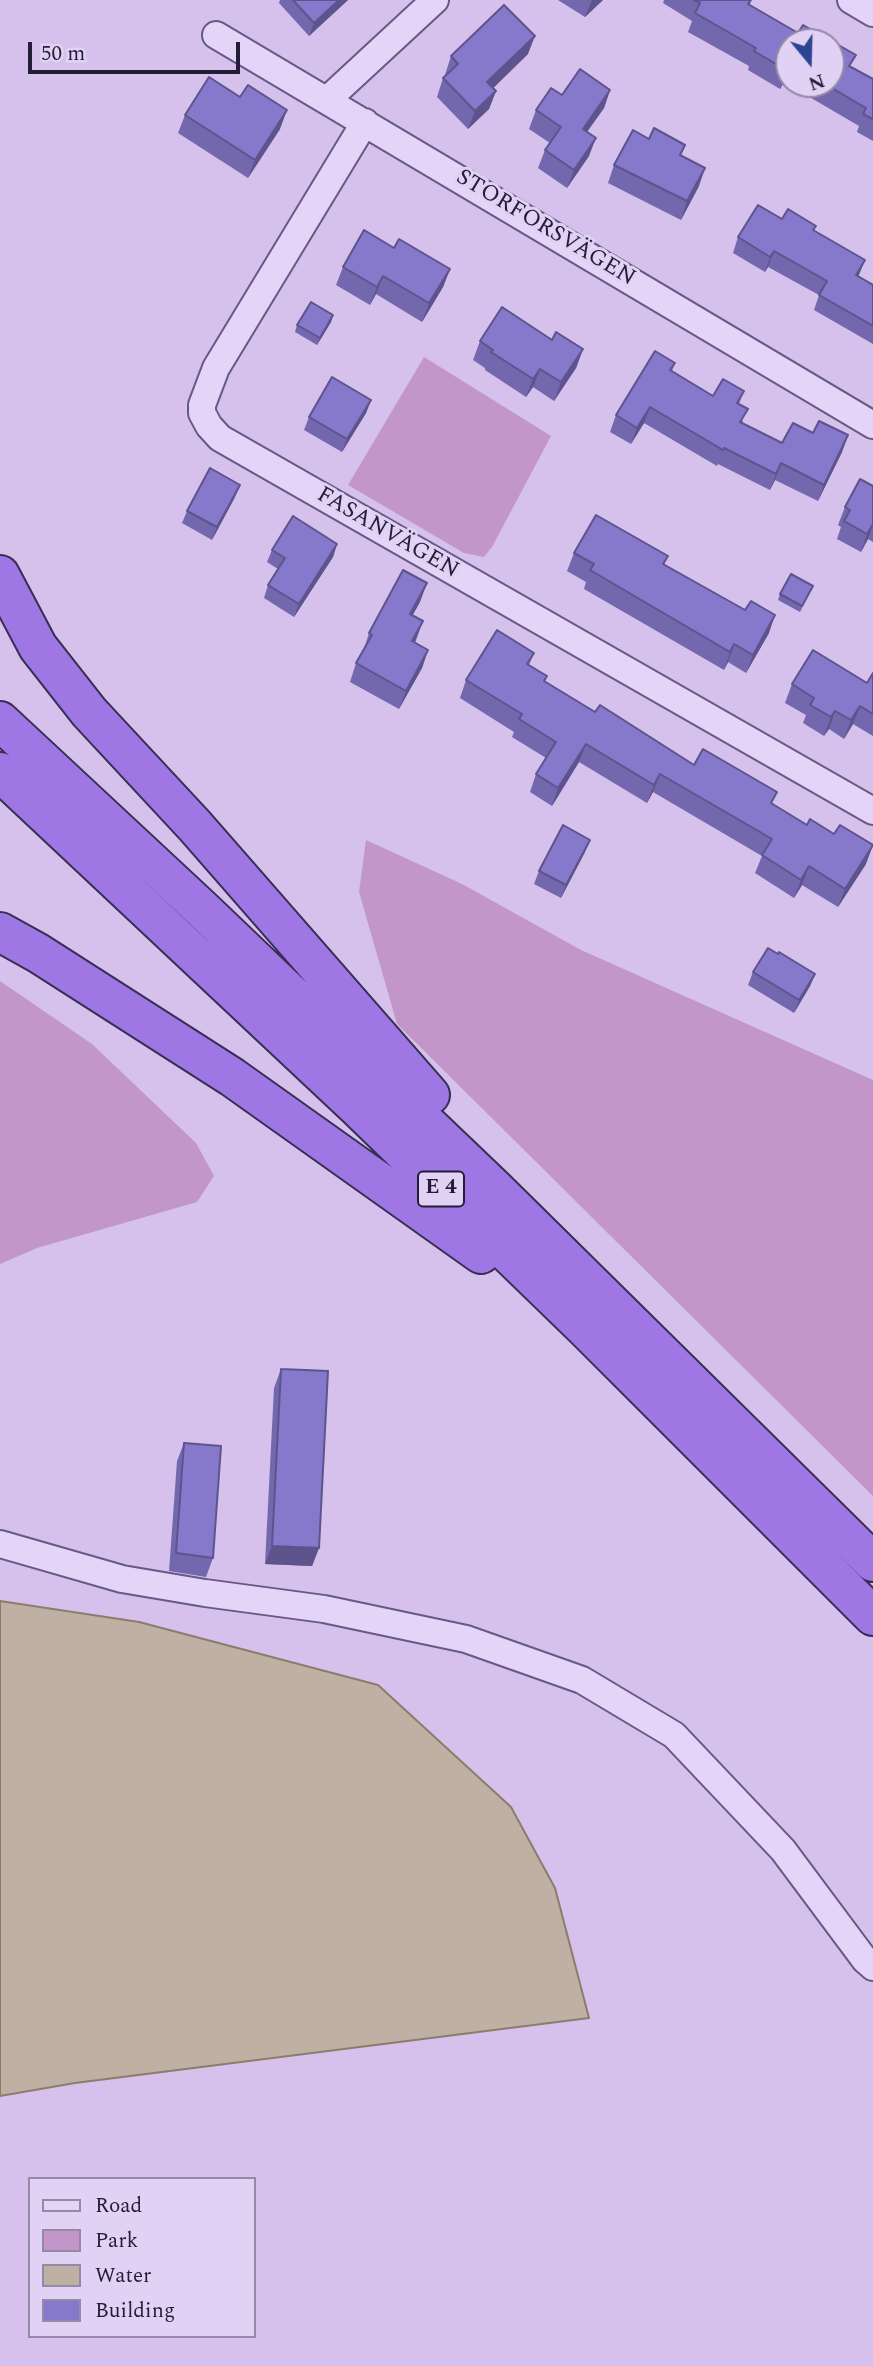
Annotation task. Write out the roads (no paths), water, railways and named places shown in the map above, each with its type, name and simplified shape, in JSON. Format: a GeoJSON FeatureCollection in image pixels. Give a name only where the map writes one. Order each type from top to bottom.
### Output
{"type":"FeatureCollection","features":[{"type":"Feature","properties":{"kind":"highway"},"geometry":{"type":"LineString","coordinates":[[0,575],[38,647],[89,712],[195,826],[597,1314]]}},
{"type":"Feature","properties":{"kind":"highway","name":"E 4"},"geometry":{"type":"LineString","coordinates":[[0,722],[360,1059],[873,1616]]}},
{"type":"Feature","properties":{"kind":"highway","name":"E 4"},"geometry":{"type":"LineString","coordinates":[[0,772],[358,1108],[597,1314],[873,1562]]}},
{"type":"Feature","properties":{"kind":"highway"},"geometry":{"type":"LineString","coordinates":[[0,932],[38,953],[232,1077],[597,1314]]}},
{"type":"Feature","properties":{"kind":"street"},"geometry":{"type":"LineString","coordinates":[[327,100],[435,0]]}},
{"type":"Feature","properties":{"kind":"street"},"geometry":{"type":"LineString","coordinates":[[851,0],[873,12]]}},
{"type":"Feature","properties":{"kind":"street","name":"STORFORSVÄGEN"},"geometry":{"type":"LineString","coordinates":[[216,35],[873,425]]}},
{"type":"Feature","properties":{"kind":"street","name":"FASANVÄGEN"},"geometry":{"type":"LineString","coordinates":[[365,122],[216,368],[202,405],[202,413],[209,426],[220,438],[873,811]]}},
{"type":"Feature","properties":{"kind":"street"},"geometry":{"type":"LineString","coordinates":[[0,1544],[122,1579],[205,1594],[324,1609],[467,1639],[582,1680],[674,1735],[783,1850],[865,1961],[873,1967]]}},
{"type":"Feature","properties":{"kind":"water"},"geometry":{"type":"Polygon","coordinates":[[[0,1601],[139,1622],[378,1685],[511,1807],[555,1888],[589,2018],[75,2083],[0,2096],[0,1601]]]}}]}
